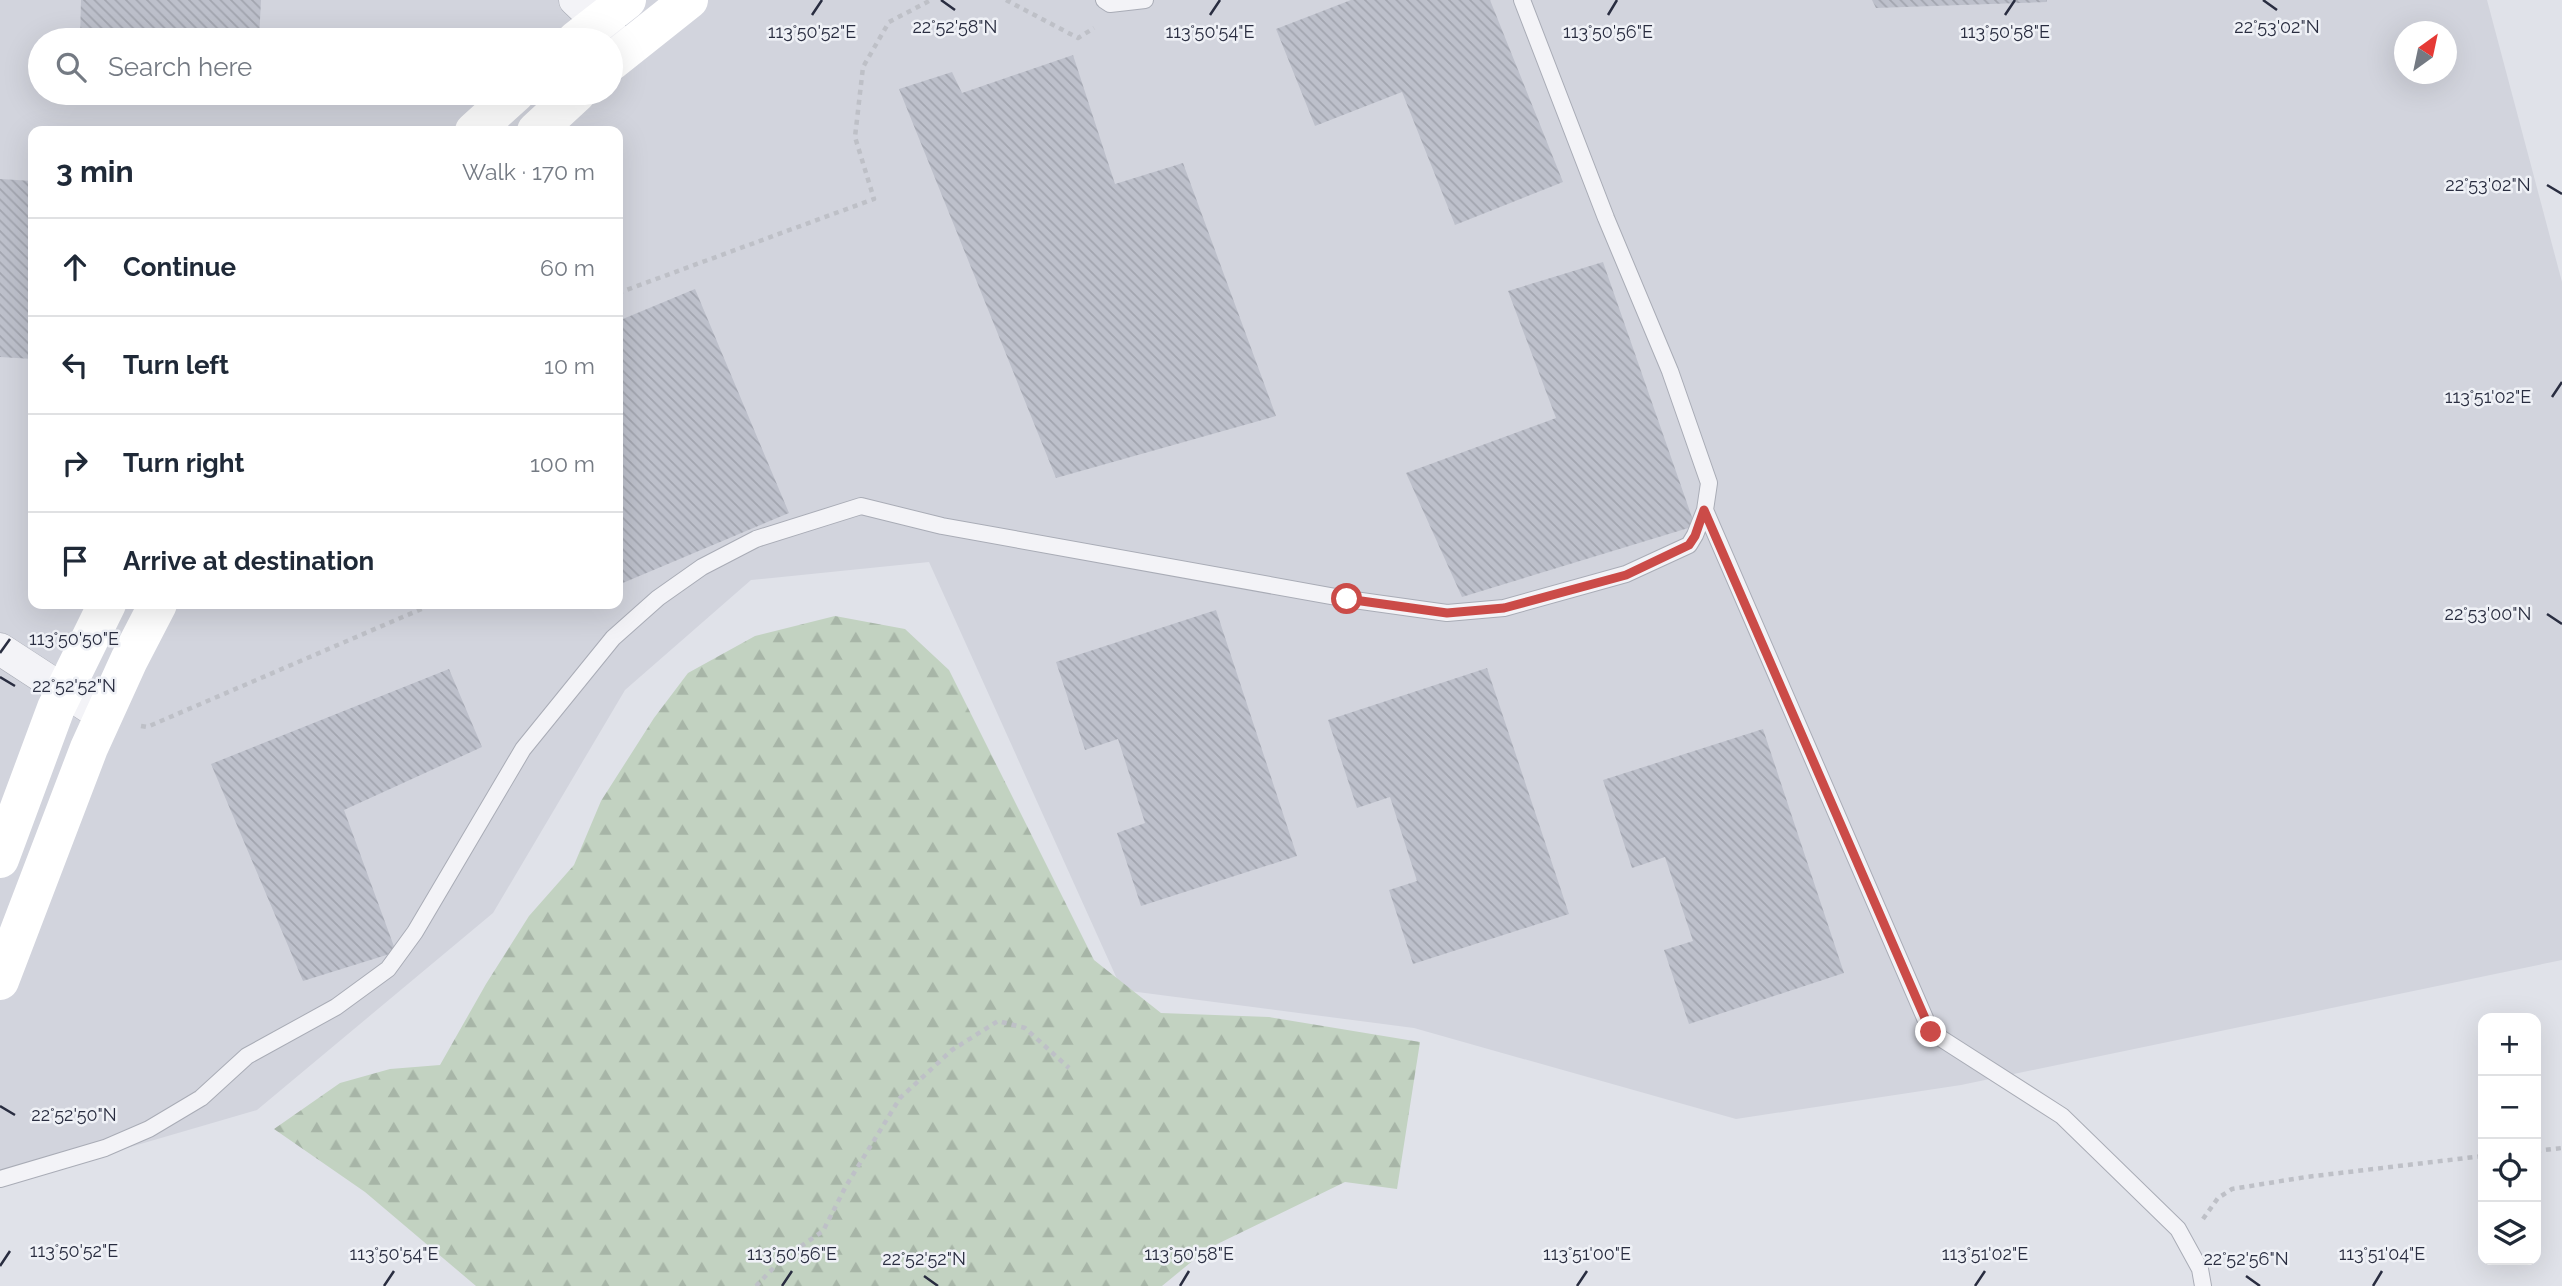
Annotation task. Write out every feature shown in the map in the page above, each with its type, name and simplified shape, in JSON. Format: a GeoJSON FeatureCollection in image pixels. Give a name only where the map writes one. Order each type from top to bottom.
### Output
{"type":"FeatureCollection","features":[{"type":"Feature","properties":{"kind":"main road"},"geometry":{"type":"LineString","coordinates":[[623,51],[689,0]]}},
{"type":"Feature","properties":{"kind":"main road"},"geometry":{"type":"LineString","coordinates":[[480,126],[503,105]]}},
{"type":"Feature","properties":{"kind":"main road"},"geometry":{"type":"LineString","coordinates":[[542,126],[564,105]]}},
{"type":"Feature","properties":{"kind":"main road"},"geometry":{"type":"LineString","coordinates":[[0,859],[64,691],[105,609]]}},
{"type":"Feature","properties":{"kind":"main road"},"geometry":{"type":"LineString","coordinates":[[0,981],[103,716],[156,609]]}},
{"type":"Feature","properties":{"kind":"street"},"geometry":{"type":"LineString","coordinates":[[0,649],[103,716]]}},
{"type":"Feature","properties":{"kind":"lane"},"geometry":{"type":"LineString","coordinates":[[1104,0],[1110,4],[1141,1]]}},
{"type":"Feature","properties":{"kind":"lane"},"geometry":{"type":"LineString","coordinates":[[0,1180],[106,1148],[149,1129],[201,1098],[247,1056],[336,1007],[388,969],[415,932],[523,749],[613,638],[657,598],[702,567],[756,540],[861,506],[942,526],[1347,599],[1447,613],[1504,608],[1626,575],[1689,545],[1704,510],[1709,483],[1670,371],[1606,218],[1522,0]]}},
{"type":"Feature","properties":{"kind":"lane"},"geometry":{"type":"LineString","coordinates":[[1704,510],[1931,1032],[2062,1116],[2178,1229],[2200,1269],[2203,1286]]}},
{"type":"Feature","properties":{"kind":"path"},"geometry":{"type":"LineString","coordinates":[[623,291],[874,199],[855,137],[863,67],[888,22],[931,0]]}},
{"type":"Feature","properties":{"kind":"path"},"geometry":{"type":"LineString","coordinates":[[1006,0],[1078,38],[1141,1]]}},
{"type":"Feature","properties":{"kind":"path"},"geometry":{"type":"LineString","coordinates":[[103,716],[147,727],[421,609]]}},
{"type":"Feature","properties":{"kind":"path"},"geometry":{"type":"LineString","coordinates":[[756,1286],[781,1260],[823,1231],[846,1186],[900,1098],[953,1050],[998,1021],[1025,1028],[1069,1068]]}},
{"type":"Feature","properties":{"kind":"path"},"geometry":{"type":"LineString","coordinates":[[2541,1150],[2562,1148]]}},
{"type":"Feature","properties":{"kind":"path"},"geometry":{"type":"LineString","coordinates":[[2200,1269],[2200,1224],[2218,1198],[2232,1189],[2306,1177],[2478,1157]]}},
{"type":"Feature","properties":{"kind":"shaded area"},"geometry":{"type":"Polygon","coordinates":[[[0,0],[2487,0],[2562,282],[2562,960],[1961,1085],[1736,1119],[1414,1028],[1122,990],[929,562],[751,580],[625,690],[493,913],[257,1110],[0,1185],[0,0]]]}},
{"type":"Feature","properties":{"kind":"green space"},"geometry":{"type":"Polygon","coordinates":[[[835,616],[905,629],[949,670],[1094,960],[1161,1013],[1269,1017],[1420,1042],[1397,1189],[1345,1182],[1207,1249],[1162,1286],[476,1286],[365,1192],[274,1129],[340,1083],[390,1069],[440,1065],[529,916],[574,865],[601,801],[654,718],[688,673],[755,636],[835,616]]]}},
{"type":"Feature","properties":{"kind":"building"},"geometry":{"type":"Polygon","coordinates":[[[81,0],[261,0],[260,28],[80,28],[81,0]]]}},
{"type":"Feature","properties":{"kind":"building"},"geometry":{"type":"Polygon","coordinates":[[[1351,0],[1490,0],[1563,182],[1455,225],[1402,92],[1315,126],[1276,29],[1351,0]]]}},
{"type":"Feature","properties":{"kind":"building"},"geometry":{"type":"Polygon","coordinates":[[[1872,0],[2047,0],[2047,2],[1876,8],[1872,0]]]}},
{"type":"Feature","properties":{"kind":"building"},"geometry":{"type":"Polygon","coordinates":[[[1073,55],[1115,184],[1183,163],[1276,416],[1056,478],[899,89],[952,72],[962,93],[1073,55]]]}},
{"type":"Feature","properties":{"kind":"building"},"geometry":{"type":"Polygon","coordinates":[[[0,179],[28,181],[28,359],[0,357],[0,179]]]}},
{"type":"Feature","properties":{"kind":"building"},"geometry":{"type":"Polygon","coordinates":[[[1603,262],[1695,526],[1462,597],[1406,473],[1556,418],[1508,291],[1603,262]]]}},
{"type":"Feature","properties":{"kind":"building"},"geometry":{"type":"Polygon","coordinates":[[[695,289],[789,513],[623,583],[623,319],[695,289]]]}},
{"type":"Feature","properties":{"kind":"building"},"geometry":{"type":"Polygon","coordinates":[[[1216,610],[1297,856],[1141,906],[1117,833],[1145,823],[1118,739],[1085,750],[1056,662],[1216,610]]]}},
{"type":"Feature","properties":{"kind":"building"},"geometry":{"type":"Polygon","coordinates":[[[1487,668],[1569,914],[1413,964],[1389,890],[1417,881],[1390,797],[1357,808],[1328,720],[1487,668]]]}},
{"type":"Feature","properties":{"kind":"building"},"geometry":{"type":"Polygon","coordinates":[[[449,669],[482,747],[344,810],[396,952],[303,981],[211,764],[449,669]]]}},
{"type":"Feature","properties":{"kind":"building"},"geometry":{"type":"Polygon","coordinates":[[[1763,729],[1844,973],[1689,1024],[1664,950],[1693,941],[1665,857],[1632,868],[1603,780],[1763,729]]]}},
{"type":"Feature","properties":{"kind":"route"},"geometry":{"type":"LineString","coordinates":[[1347,599],[1447,613],[1504,608],[1626,575],[1689,545],[1704,510],[1931,1032]]}}]}
